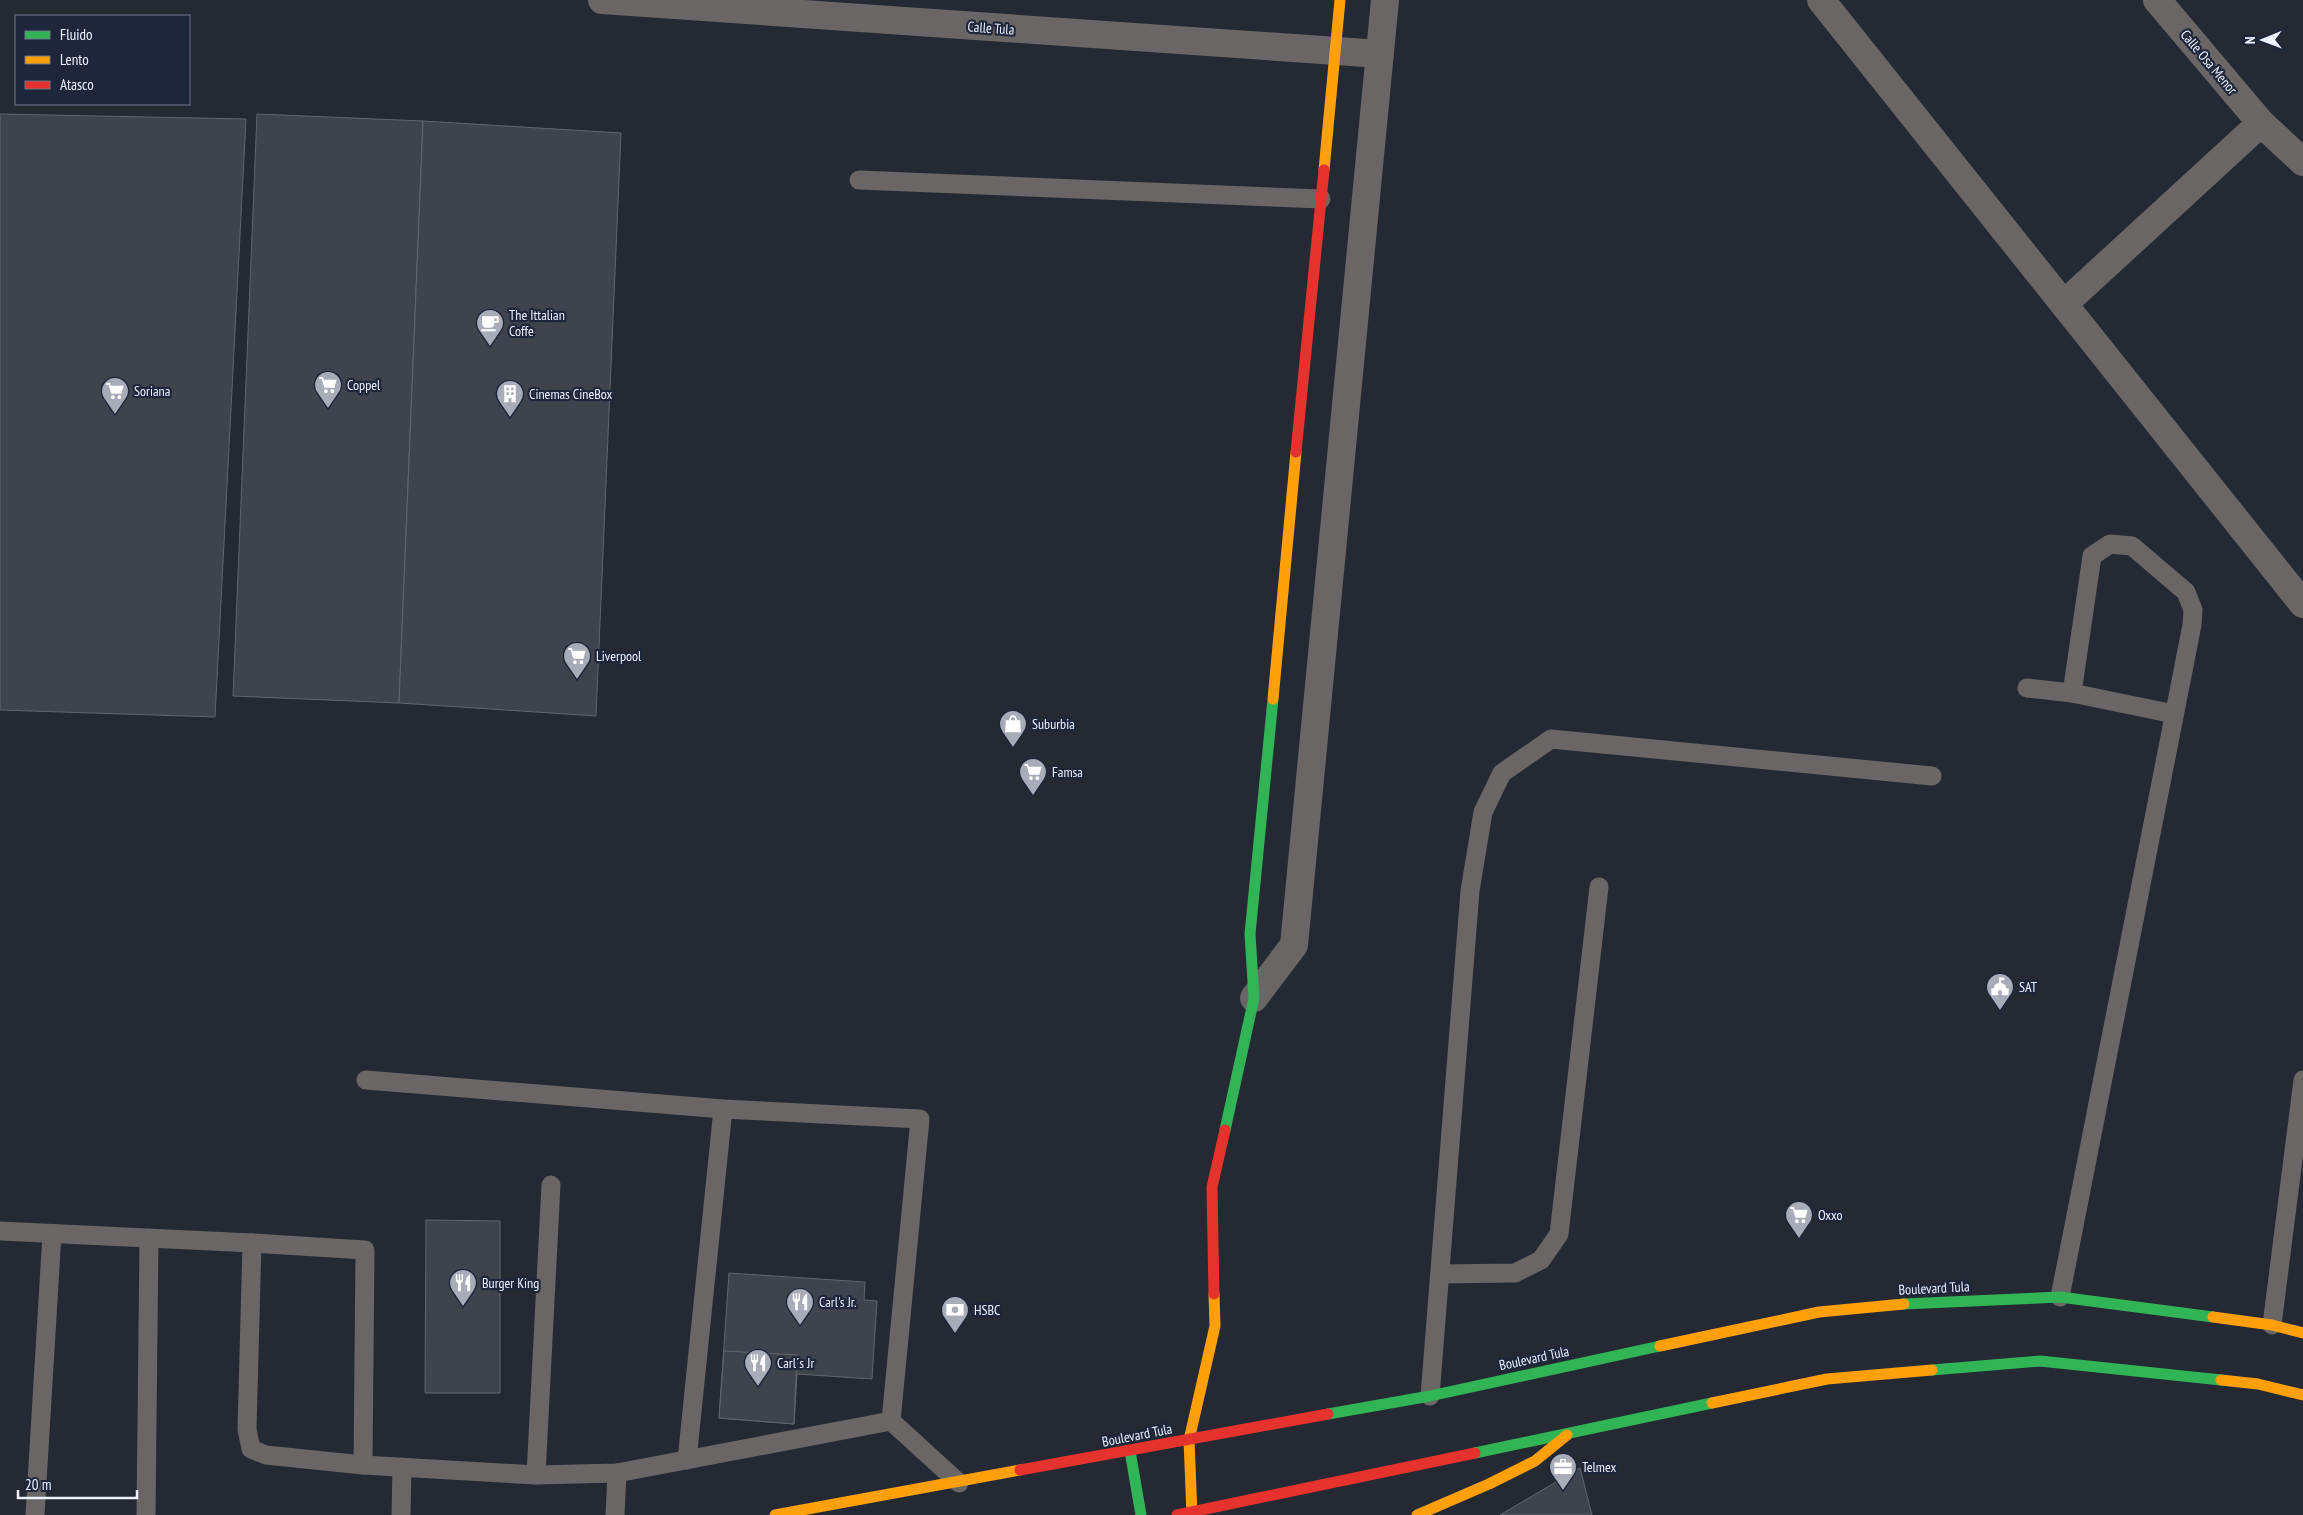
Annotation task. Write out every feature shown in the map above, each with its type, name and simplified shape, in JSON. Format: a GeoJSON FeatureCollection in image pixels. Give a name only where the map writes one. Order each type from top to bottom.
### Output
{"type":"FeatureCollection","features":[{"type":"Feature","properties":{"kind":"main road"},"geometry":{"type":"LineString","coordinates":[[1192,1513],[1189,1440],[1215,1326],[1212,1187],[1254,998],[1250,934],[1340,0]]}},
{"type":"Feature","properties":{"kind":"main road","name":"Boulevard Tula"},"geometry":{"type":"LineString","coordinates":[[775,1515],[1430,1396],[1819,1312],[1920,1302],[2060,1297],[2272,1326],[2303,1333]]}},
{"type":"Feature","properties":{"kind":"main road"},"geometry":{"type":"LineString","coordinates":[[1177,1515],[1827,1379],[2040,1361],[2258,1384],[2303,1396]]}},
{"type":"Feature","properties":{"kind":"main road"},"geometry":{"type":"LineString","coordinates":[[1417,1515],[1489,1484],[1535,1461],[1571,1432]]}},
{"type":"Feature","properties":{"kind":"main road"},"geometry":{"type":"LineString","coordinates":[[1130,1452],[1141,1515]]}},
{"type":"Feature","properties":{"kind":"street","name":"Calle Tula"},"geometry":{"type":"LineString","coordinates":[[602,0],[1380,54]]}},
{"type":"Feature","properties":{"kind":"street"},"geometry":{"type":"LineString","coordinates":[[1254,998],[1294,945],[1385,0]]}},
{"type":"Feature","properties":{"kind":"street"},"geometry":{"type":"LineString","coordinates":[[1821,0],[2303,604]]}},
{"type":"Feature","properties":{"kind":"street","name":"Calle Osa Menor"},"geometry":{"type":"LineString","coordinates":[[2157,0],[2261,124],[2303,162]]}},
{"type":"Feature","properties":{"kind":"street"},"geometry":{"type":"LineString","coordinates":[[2065,304],[2261,124]]}},
{"type":"Feature","properties":{"kind":"lane"},"geometry":{"type":"LineString","coordinates":[[859,180],[1321,198]]}},
{"type":"Feature","properties":{"kind":"lane"},"geometry":{"type":"LineString","coordinates":[[2060,1297],[2194,610],[2186,592],[2132,546],[2110,544],[2092,556],[2072,693]]}},
{"type":"Feature","properties":{"kind":"lane"},"geometry":{"type":"LineString","coordinates":[[2027,688],[2072,693],[2174,714]]}},
{"type":"Feature","properties":{"kind":"lane"},"geometry":{"type":"LineString","coordinates":[[1430,1396],[1470,891],[1483,812],[1502,773],[1551,739],[1932,776]]}},
{"type":"Feature","properties":{"kind":"lane"},"geometry":{"type":"LineString","coordinates":[[1440,1274],[1515,1272],[1541,1260],[1559,1234],[1599,887]]}},
{"type":"Feature","properties":{"kind":"lane"},"geometry":{"type":"LineString","coordinates":[[366,1080],[723,1109],[920,1119],[891,1421]]}},
{"type":"Feature","properties":{"kind":"lane"},"geometry":{"type":"LineString","coordinates":[[2272,1326],[2303,1080]]}},
{"type":"Feature","properties":{"kind":"lane"},"geometry":{"type":"LineString","coordinates":[[686,1460],[723,1109]]}},
{"type":"Feature","properties":{"kind":"lane"},"geometry":{"type":"LineString","coordinates":[[536,1475],[551,1185]]}},
{"type":"Feature","properties":{"kind":"lane"},"geometry":{"type":"LineString","coordinates":[[0,1231],[365,1250],[362,1466]]}},
{"type":"Feature","properties":{"kind":"lane"},"geometry":{"type":"LineString","coordinates":[[32,1515],[52,1234]]}},
{"type":"Feature","properties":{"kind":"lane"},"geometry":{"type":"LineString","coordinates":[[146,1515],[149,1238]]}},
{"type":"Feature","properties":{"kind":"lane"},"geometry":{"type":"LineString","coordinates":[[252,1243],[247,1429],[251,1449],[266,1455],[362,1466],[536,1475],[618,1473],[891,1421]]}},
{"type":"Feature","properties":{"kind":"lane"},"geometry":{"type":"LineString","coordinates":[[891,1421],[959,1482]]}},
{"type":"Feature","properties":{"kind":"lane"},"geometry":{"type":"LineString","coordinates":[[401,1515],[402,1467]]}},
{"type":"Feature","properties":{"kind":"lane"},"geometry":{"type":"LineString","coordinates":[[615,1515],[618,1473]]}},
{"type":"Feature","properties":{"kind":"building","name":"Soriana"},"geometry":{"type":"Polygon","coordinates":[[[0,114],[246,119],[215,717],[0,710],[0,114]]]}},
{"type":"Feature","properties":{"kind":"building","name":"Coppel"},"geometry":{"type":"Polygon","coordinates":[[[257,114],[423,121],[399,703],[233,696],[257,114]]]}},
{"type":"Feature","properties":{"kind":"building","name":"Cinemas CineBox"},"geometry":{"type":"Polygon","coordinates":[[[423,121],[621,133],[596,716],[399,703],[423,121]]]}},
{"type":"Feature","properties":{"kind":"building","name":"Burger King"},"geometry":{"type":"Polygon","coordinates":[[[426,1220],[500,1221],[500,1393],[425,1393],[426,1220]]]}},
{"type":"Feature","properties":{"kind":"building","name":"Carl's Jr."},"geometry":{"type":"Polygon","coordinates":[[[729,1273],[865,1282],[864,1300],[877,1301],[872,1379],[797,1374],[794,1424],[719,1418],[729,1273]]]}},
{"type":"Feature","properties":{"kind":"building","name":"Carl´s Jr"},"geometry":{"type":"Polygon","coordinates":[[[724,1351],[797,1355],[794,1424],[719,1418],[724,1351]]]}},
{"type":"Feature","properties":{"kind":"building","name":"Telmex"},"geometry":{"type":"Polygon","coordinates":[[[1580,1468],[1592,1515],[1500,1515],[1580,1468]]]}},
{"type":"Feature","properties":{"kind":"traffic: fast"},"geometry":{"type":"LineString","coordinates":[[1225,1130],[1254,998],[1250,934],[1273,699]]}},
{"type":"Feature","properties":{"kind":"traffic: fast"},"geometry":{"type":"LineString","coordinates":[[1904,1304],[2060,1297],[2213,1317]]}},
{"type":"Feature","properties":{"kind":"traffic: fast"},"geometry":{"type":"LineString","coordinates":[[1328,1414],[1430,1396],[1660,1346]]}},
{"type":"Feature","properties":{"kind":"traffic: fast"},"geometry":{"type":"LineString","coordinates":[[1932,1370],[2040,1361],[2221,1380]]}},
{"type":"Feature","properties":{"kind":"traffic: fast"},"geometry":{"type":"LineString","coordinates":[[1475,1453],[1712,1403]]}},
{"type":"Feature","properties":{"kind":"traffic: fast"},"geometry":{"type":"LineString","coordinates":[[1130,1451],[1141,1515]]}},
{"type":"Feature","properties":{"kind":"traffic: slow"},"geometry":{"type":"LineString","coordinates":[[1324,170],[1340,0]]}},
{"type":"Feature","properties":{"kind":"traffic: slow"},"geometry":{"type":"LineString","coordinates":[[1273,699],[1296,452]]}},
{"type":"Feature","properties":{"kind":"traffic: slow"},"geometry":{"type":"LineString","coordinates":[[1192,1515],[1189,1440],[1215,1326],[1214,1294]]}},
{"type":"Feature","properties":{"kind":"traffic: slow"},"geometry":{"type":"LineString","coordinates":[[1660,1346],[1819,1312],[1904,1304]]}},
{"type":"Feature","properties":{"kind":"traffic: slow"},"geometry":{"type":"LineString","coordinates":[[2213,1317],[2272,1325],[2303,1333]]}},
{"type":"Feature","properties":{"kind":"traffic: slow"},"geometry":{"type":"LineString","coordinates":[[1712,1403],[1827,1379],[1932,1370]]}},
{"type":"Feature","properties":{"kind":"traffic: slow"},"geometry":{"type":"LineString","coordinates":[[2221,1380],[2258,1384],[2303,1395]]}},
{"type":"Feature","properties":{"kind":"traffic: slow"},"geometry":{"type":"LineString","coordinates":[[1417,1515],[1489,1484],[1535,1461],[1567,1435]]}},
{"type":"Feature","properties":{"kind":"traffic: slow"},"geometry":{"type":"LineString","coordinates":[[775,1515],[1020,1470]]}},
{"type":"Feature","properties":{"kind":"traffic: jam"},"geometry":{"type":"LineString","coordinates":[[1296,452],[1324,170]]}},
{"type":"Feature","properties":{"kind":"traffic: jam"},"geometry":{"type":"LineString","coordinates":[[1214,1294],[1212,1187],[1225,1130]]}},
{"type":"Feature","properties":{"kind":"traffic: jam"},"geometry":{"type":"LineString","coordinates":[[1020,1470],[1328,1414]]}},
{"type":"Feature","properties":{"kind":"traffic: jam"},"geometry":{"type":"LineString","coordinates":[[1177,1515],[1475,1453]]}},
{"type":"Feature","properties":{"kind":"place","name":"The Ittalian Coffe"},"geometry":{"type":"Point","coordinates":[490,347]}},
{"type":"Feature","properties":{"kind":"place","name":"Coppel"},"geometry":{"type":"Point","coordinates":[328,409]}},
{"type":"Feature","properties":{"kind":"place","name":"Soriana"},"geometry":{"type":"Point","coordinates":[115,415]}},
{"type":"Feature","properties":{"kind":"place","name":"Cinemas CineBox"},"geometry":{"type":"Point","coordinates":[510,418]}},
{"type":"Feature","properties":{"kind":"place","name":"Liverpool"},"geometry":{"type":"Point","coordinates":[577,680]}},
{"type":"Feature","properties":{"kind":"place","name":"Suburbia"},"geometry":{"type":"Point","coordinates":[1013,748]}},
{"type":"Feature","properties":{"kind":"place","name":"Famsa"},"geometry":{"type":"Point","coordinates":[1033,796]}},
{"type":"Feature","properties":{"kind":"place","name":"SAT"},"geometry":{"type":"Point","coordinates":[2000,1011]}},
{"type":"Feature","properties":{"kind":"place","name":"Oxxo"},"geometry":{"type":"Point","coordinates":[1799,1239]}},
{"type":"Feature","properties":{"kind":"place","name":"Burger King"},"geometry":{"type":"Point","coordinates":[463,1307]}},
{"type":"Feature","properties":{"kind":"place","name":"Carl's Jr."},"geometry":{"type":"Point","coordinates":[800,1326]}},
{"type":"Feature","properties":{"kind":"place","name":"HSBC"},"geometry":{"type":"Point","coordinates":[955,1334]}},
{"type":"Feature","properties":{"kind":"place","name":"Carl´s Jr"},"geometry":{"type":"Point","coordinates":[758,1387]}},
{"type":"Feature","properties":{"kind":"place","name":"Telmex"},"geometry":{"type":"Point","coordinates":[1563,1491]}}]}
